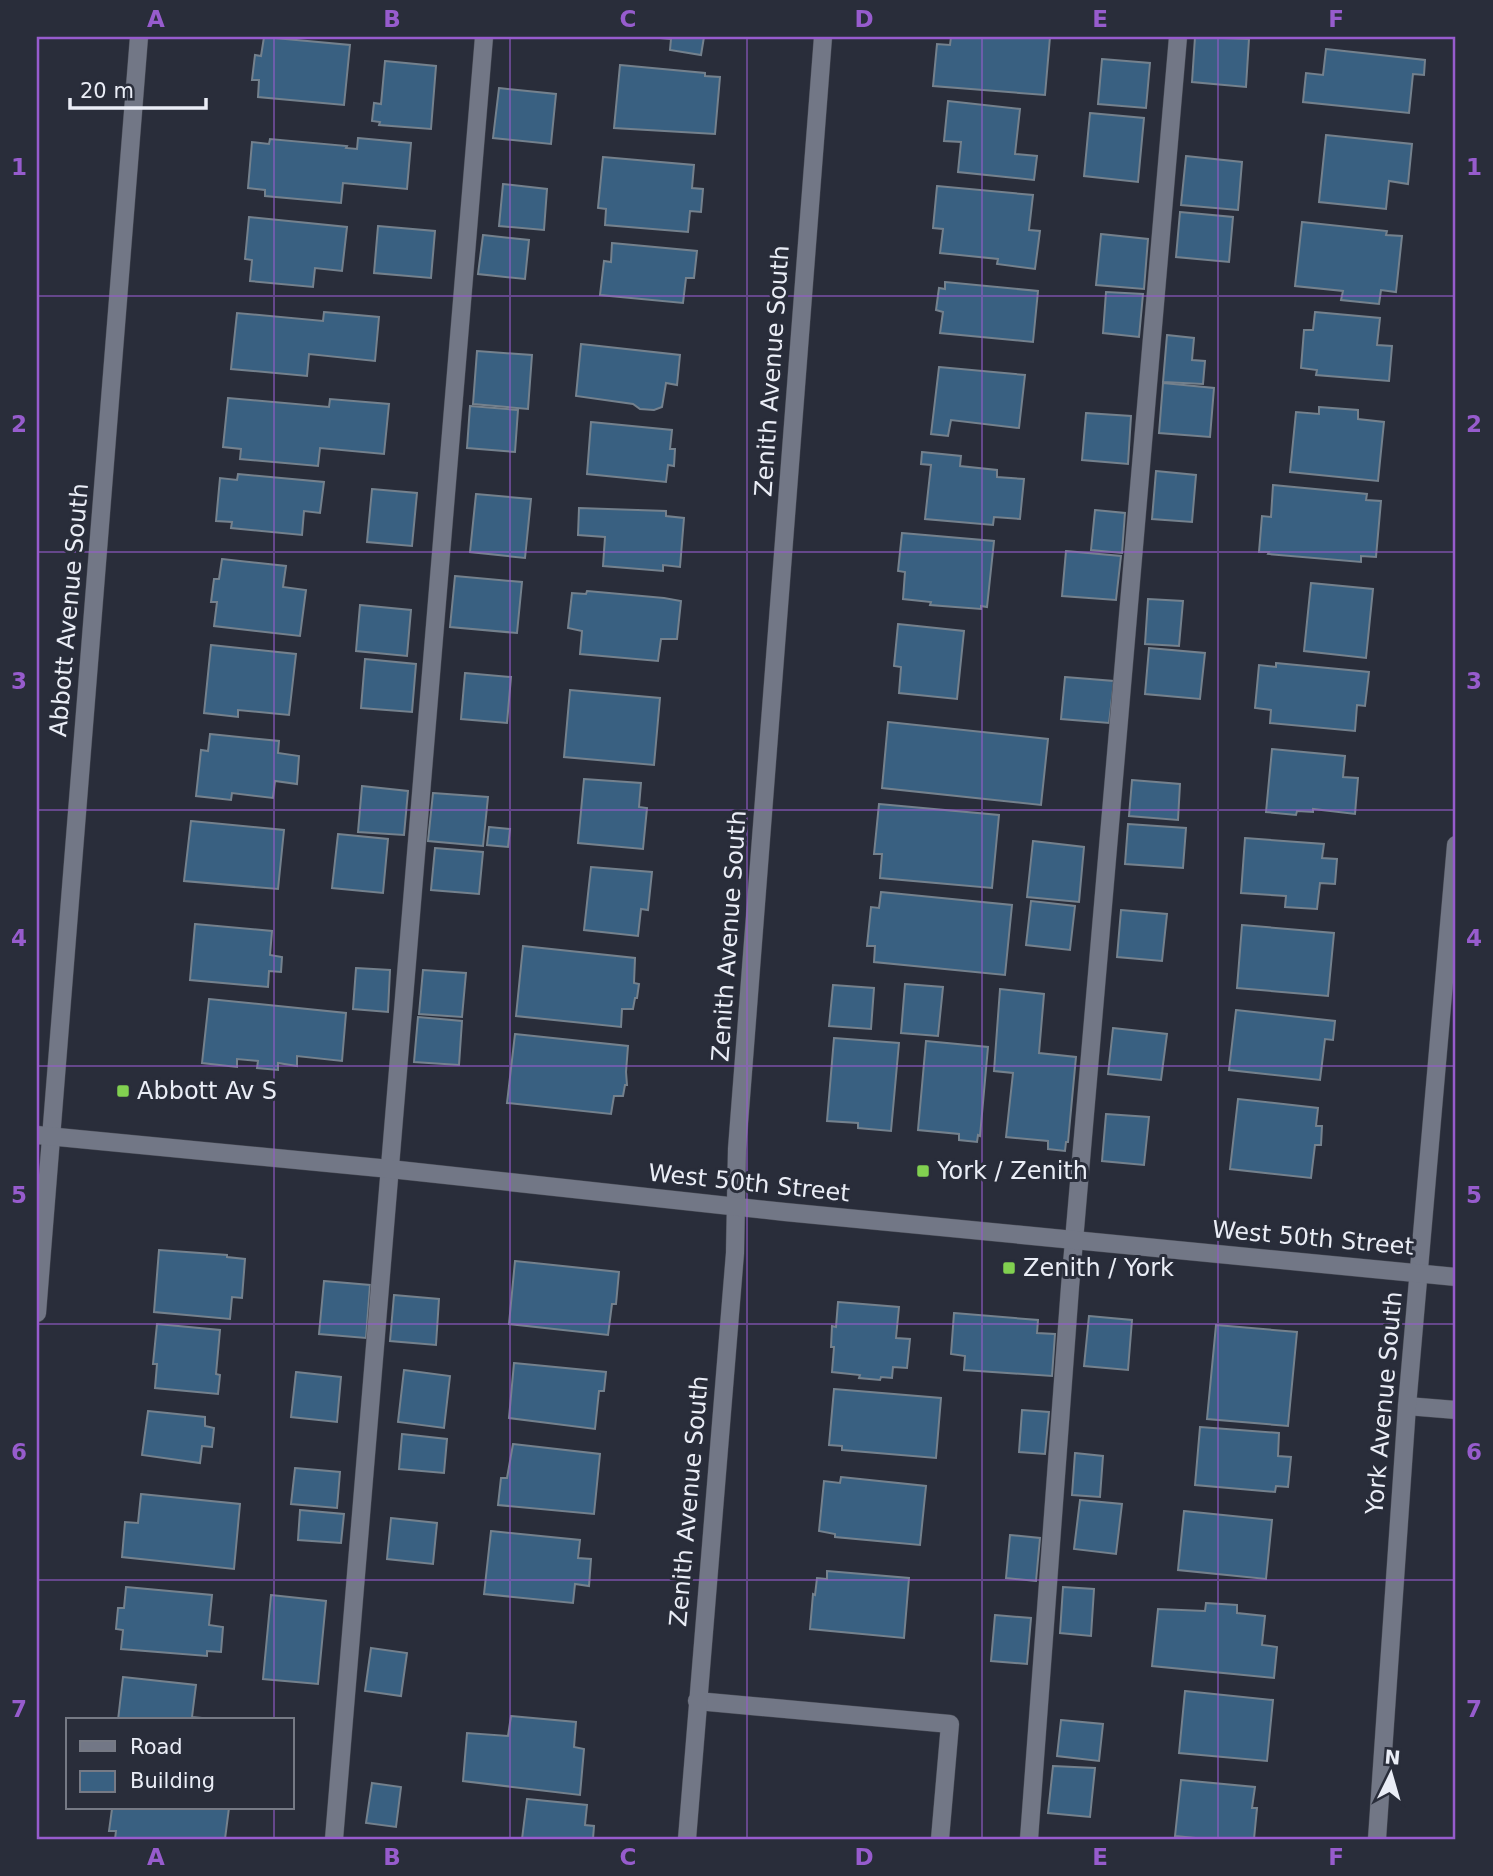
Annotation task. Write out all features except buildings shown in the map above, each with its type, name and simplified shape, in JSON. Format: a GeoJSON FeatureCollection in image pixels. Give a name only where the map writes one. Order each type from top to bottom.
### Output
{"type":"FeatureCollection","features":[{"type":"Feature","properties":{"kind":"street","name":"Abbott Avenue South"},"geometry":{"type":"LineString","coordinates":[[37,1313],[44,1135],[139,37]]}},
{"type":"Feature","properties":{"kind":"street"},"geometry":{"type":"LineString","coordinates":[[334,1839],[484,37]]}},
{"type":"Feature","properties":{"kind":"street","name":"Zenith Avenue South"},"geometry":{"type":"LineString","coordinates":[[687,1839],[735,1253],[737,1149],[822,37]]}},
{"type":"Feature","properties":{"kind":"street"},"geometry":{"type":"LineString","coordinates":[[1030,1839],[1074,1240],[1178,37]]}},
{"type":"Feature","properties":{"kind":"street","name":"York Avenue South"},"geometry":{"type":"LineString","coordinates":[[1377,1839],[1407,1406],[1456,845]]}},
{"type":"Feature","properties":{"kind":"street","name":"West 50th Street"},"geometry":{"type":"LineString","coordinates":[[44,1135],[736,1207],[1456,1277]]}},
{"type":"Feature","properties":{"kind":"street"},"geometry":{"type":"LineString","coordinates":[[1407,1406],[1456,1410]]}},
{"type":"Feature","properties":{"kind":"street"},"geometry":{"type":"LineString","coordinates":[[697,1701],[950,1724],[940,1839]]}},
{"type":"Feature","properties":{"kind":"place","name":"Abbott Av S"},"geometry":{"type":"Point","coordinates":[123,1091]}},
{"type":"Feature","properties":{"kind":"place","name":"York / Zenith"},"geometry":{"type":"Point","coordinates":[923,1171]}},
{"type":"Feature","properties":{"kind":"place","name":"Zenith / York"},"geometry":{"type":"Point","coordinates":[1009,1268]}}]}
